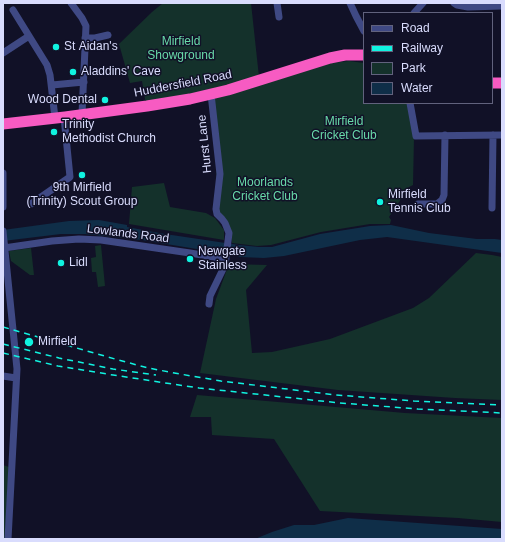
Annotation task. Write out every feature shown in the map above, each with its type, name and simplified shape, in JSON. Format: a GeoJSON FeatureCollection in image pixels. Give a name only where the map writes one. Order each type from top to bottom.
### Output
{"type":"FeatureCollection","features":[{"type":"Feature","properties":{"kind":"highway","name":"Huddersfield Road"},"geometry":{"type":"LineString","coordinates":[[3,124],[59,118],[190,99],[228,90],[330,58],[345,55],[363,55]]}},
{"type":"Feature","properties":{"kind":"street"},"geometry":{"type":"LineString","coordinates":[[71,3],[85,22],[86,26],[82,114]]}},
{"type":"Feature","properties":{"kind":"street"},"geometry":{"type":"LineString","coordinates":[[277,3],[279,17]]}},
{"type":"Feature","properties":{"kind":"street"},"geometry":{"type":"LineString","coordinates":[[350,3],[363,28]]}},
{"type":"Feature","properties":{"kind":"street"},"geometry":{"type":"LineString","coordinates":[[415,12],[423,3]]}},
{"type":"Feature","properties":{"kind":"street"},"geometry":{"type":"LineString","coordinates":[[454,3],[468,7],[502,6]]}},
{"type":"Feature","properties":{"kind":"street"},"geometry":{"type":"LineString","coordinates":[[13,10],[47,65],[70,178],[31,204]]}},
{"type":"Feature","properties":{"kind":"street"},"geometry":{"type":"LineString","coordinates":[[85,38],[95,38],[108,35]]}},
{"type":"Feature","properties":{"kind":"street"},"geometry":{"type":"LineString","coordinates":[[3,53],[29,36]]}},
{"type":"Feature","properties":{"kind":"street"},"geometry":{"type":"LineString","coordinates":[[52,85],[84,82]]}},
{"type":"Feature","properties":{"kind":"street","name":"Hurst Lane"},"geometry":{"type":"LineString","coordinates":[[209,304],[210,296],[225,265],[229,241],[229,233],[225,223],[217,214],[216,209],[220,174],[211,94]]}},
{"type":"Feature","properties":{"kind":"street"},"geometry":{"type":"LineString","coordinates":[[410,104],[416,136],[502,135]]}},
{"type":"Feature","properties":{"kind":"street"},"geometry":{"type":"LineString","coordinates":[[418,204],[436,204],[442,200],[444,195],[444,135]]}},
{"type":"Feature","properties":{"kind":"street"},"geometry":{"type":"LineString","coordinates":[[492,208],[493,135]]}},
{"type":"Feature","properties":{"kind":"street"},"geometry":{"type":"LineString","coordinates":[[3,173],[3,207]]}},
{"type":"Feature","properties":{"kind":"street"},"geometry":{"type":"LineString","coordinates":[[3,231],[4,261],[17,369],[8,539]]}},
{"type":"Feature","properties":{"kind":"street","name":"Lowlands Road"},"geometry":{"type":"LineString","coordinates":[[4,246],[79,239],[101,240],[226,257]]}},
{"type":"Feature","properties":{"kind":"street"},"geometry":{"type":"LineString","coordinates":[[3,376],[16,378]]}},
{"type":"Feature","properties":{"kind":"green space","name":"Mirfield Showground"},"geometry":{"type":"Polygon","coordinates":[[[163,3],[251,3],[259,77],[146,105],[142,81],[130,83],[119,44],[163,3]]]}},
{"type":"Feature","properties":{"kind":"green space"},"geometry":{"type":"Polygon","coordinates":[[[349,61],[363,63],[363,104],[407,104],[414,137],[413,185],[409,187],[389,217],[391,220],[390,224],[370,224],[321,232],[271,245],[257,246],[232,243],[230,232],[218,214],[213,96],[331,63],[349,61]]]}},
{"type":"Feature","properties":{"kind":"green space"},"geometry":{"type":"Polygon","coordinates":[[[164,183],[170,207],[206,213],[215,218],[224,230],[224,240],[129,224],[132,187],[164,183]]]}},
{"type":"Feature","properties":{"kind":"green space"},"geometry":{"type":"Polygon","coordinates":[[[101,245],[105,286],[98,287],[96,272],[92,272],[91,258],[96,257],[95,246],[101,245]]]}},
{"type":"Feature","properties":{"kind":"green space"},"geometry":{"type":"Polygon","coordinates":[[[31,248],[34,275],[30,275],[11,261],[9,251],[31,248]]]}},
{"type":"Feature","properties":{"kind":"green space"},"geometry":{"type":"Polygon","coordinates":[[[476,253],[502,257],[502,400],[338,390],[200,373],[216,299],[229,264],[267,265],[246,290],[252,353],[272,352],[330,339],[413,308],[429,298],[476,253]]]}},
{"type":"Feature","properties":{"kind":"green space"},"geometry":{"type":"Polygon","coordinates":[[[197,395],[405,413],[502,418],[502,522],[458,518],[320,511],[274,439],[212,435],[211,417],[190,417],[197,395]]]}},
{"type":"Feature","properties":{"kind":"green space"},"geometry":{"type":"Polygon","coordinates":[[[3,465],[9,467],[5,539],[3,539],[3,465]]]}},
{"type":"Feature","properties":{"kind":"water"},"geometry":{"type":"Polygon","coordinates":[[[99,220],[165,234],[259,247],[272,247],[320,234],[370,226],[391,225],[429,233],[477,239],[502,240],[502,253],[387,237],[360,240],[284,256],[264,258],[240,257],[230,251],[223,250],[215,252],[142,240],[85,234],[61,234],[3,241],[3,230],[69,221],[99,220]]]}},
{"type":"Feature","properties":{"kind":"water"},"geometry":{"type":"Polygon","coordinates":[[[348,518],[502,529],[502,539],[255,539],[294,525],[314,525],[348,518]]]}},
{"type":"Feature","properties":{"kind":"railway"},"geometry":{"type":"LineString","coordinates":[[3,327],[148,368],[221,381],[336,395],[414,401],[502,405]]}},
{"type":"Feature","properties":{"kind":"railway"},"geometry":{"type":"LineString","coordinates":[[3,344],[59,358],[113,369],[156,375]]}},
{"type":"Feature","properties":{"kind":"railway"},"geometry":{"type":"LineString","coordinates":[[3,353],[58,366],[199,388],[340,403],[502,413]]}},
{"type":"Feature","properties":{"kind":"place","name":"St Aidan's"},"geometry":{"type":"Point","coordinates":[56,47]}},
{"type":"Feature","properties":{"kind":"place","name":"Aladdins' Cave"},"geometry":{"type":"Point","coordinates":[73,72]}},
{"type":"Feature","properties":{"kind":"place","name":"Wood Dental"},"geometry":{"type":"Point","coordinates":[105,100]}},
{"type":"Feature","properties":{"kind":"place","name":"Trinity Methodist Church"},"geometry":{"type":"Point","coordinates":[54,132]}},
{"type":"Feature","properties":{"kind":"place","name":"9th Mirfield (Trinity) Scout Group"},"geometry":{"type":"Point","coordinates":[82,175]}},
{"type":"Feature","properties":{"kind":"place","name":"Mirfield Tennis Club"},"geometry":{"type":"Point","coordinates":[380,202]}},
{"type":"Feature","properties":{"kind":"place","name":"Newgate Stainless"},"geometry":{"type":"Point","coordinates":[190,259]}},
{"type":"Feature","properties":{"kind":"place","name":"Lidl"},"geometry":{"type":"Point","coordinates":[61,263]}},
{"type":"Feature","properties":{"kind":"place","name":"Mirfield"},"geometry":{"type":"Point","coordinates":[29,342]}},
{"type":"Feature","properties":{"kind":"park label","name":"Mirfield Cricket Club"},"geometry":{"type":"Point","coordinates":[344,129]}},
{"type":"Feature","properties":{"kind":"park label","name":"Moorlands Cricket Club"},"geometry":{"type":"Point","coordinates":[265,190]}}]}
